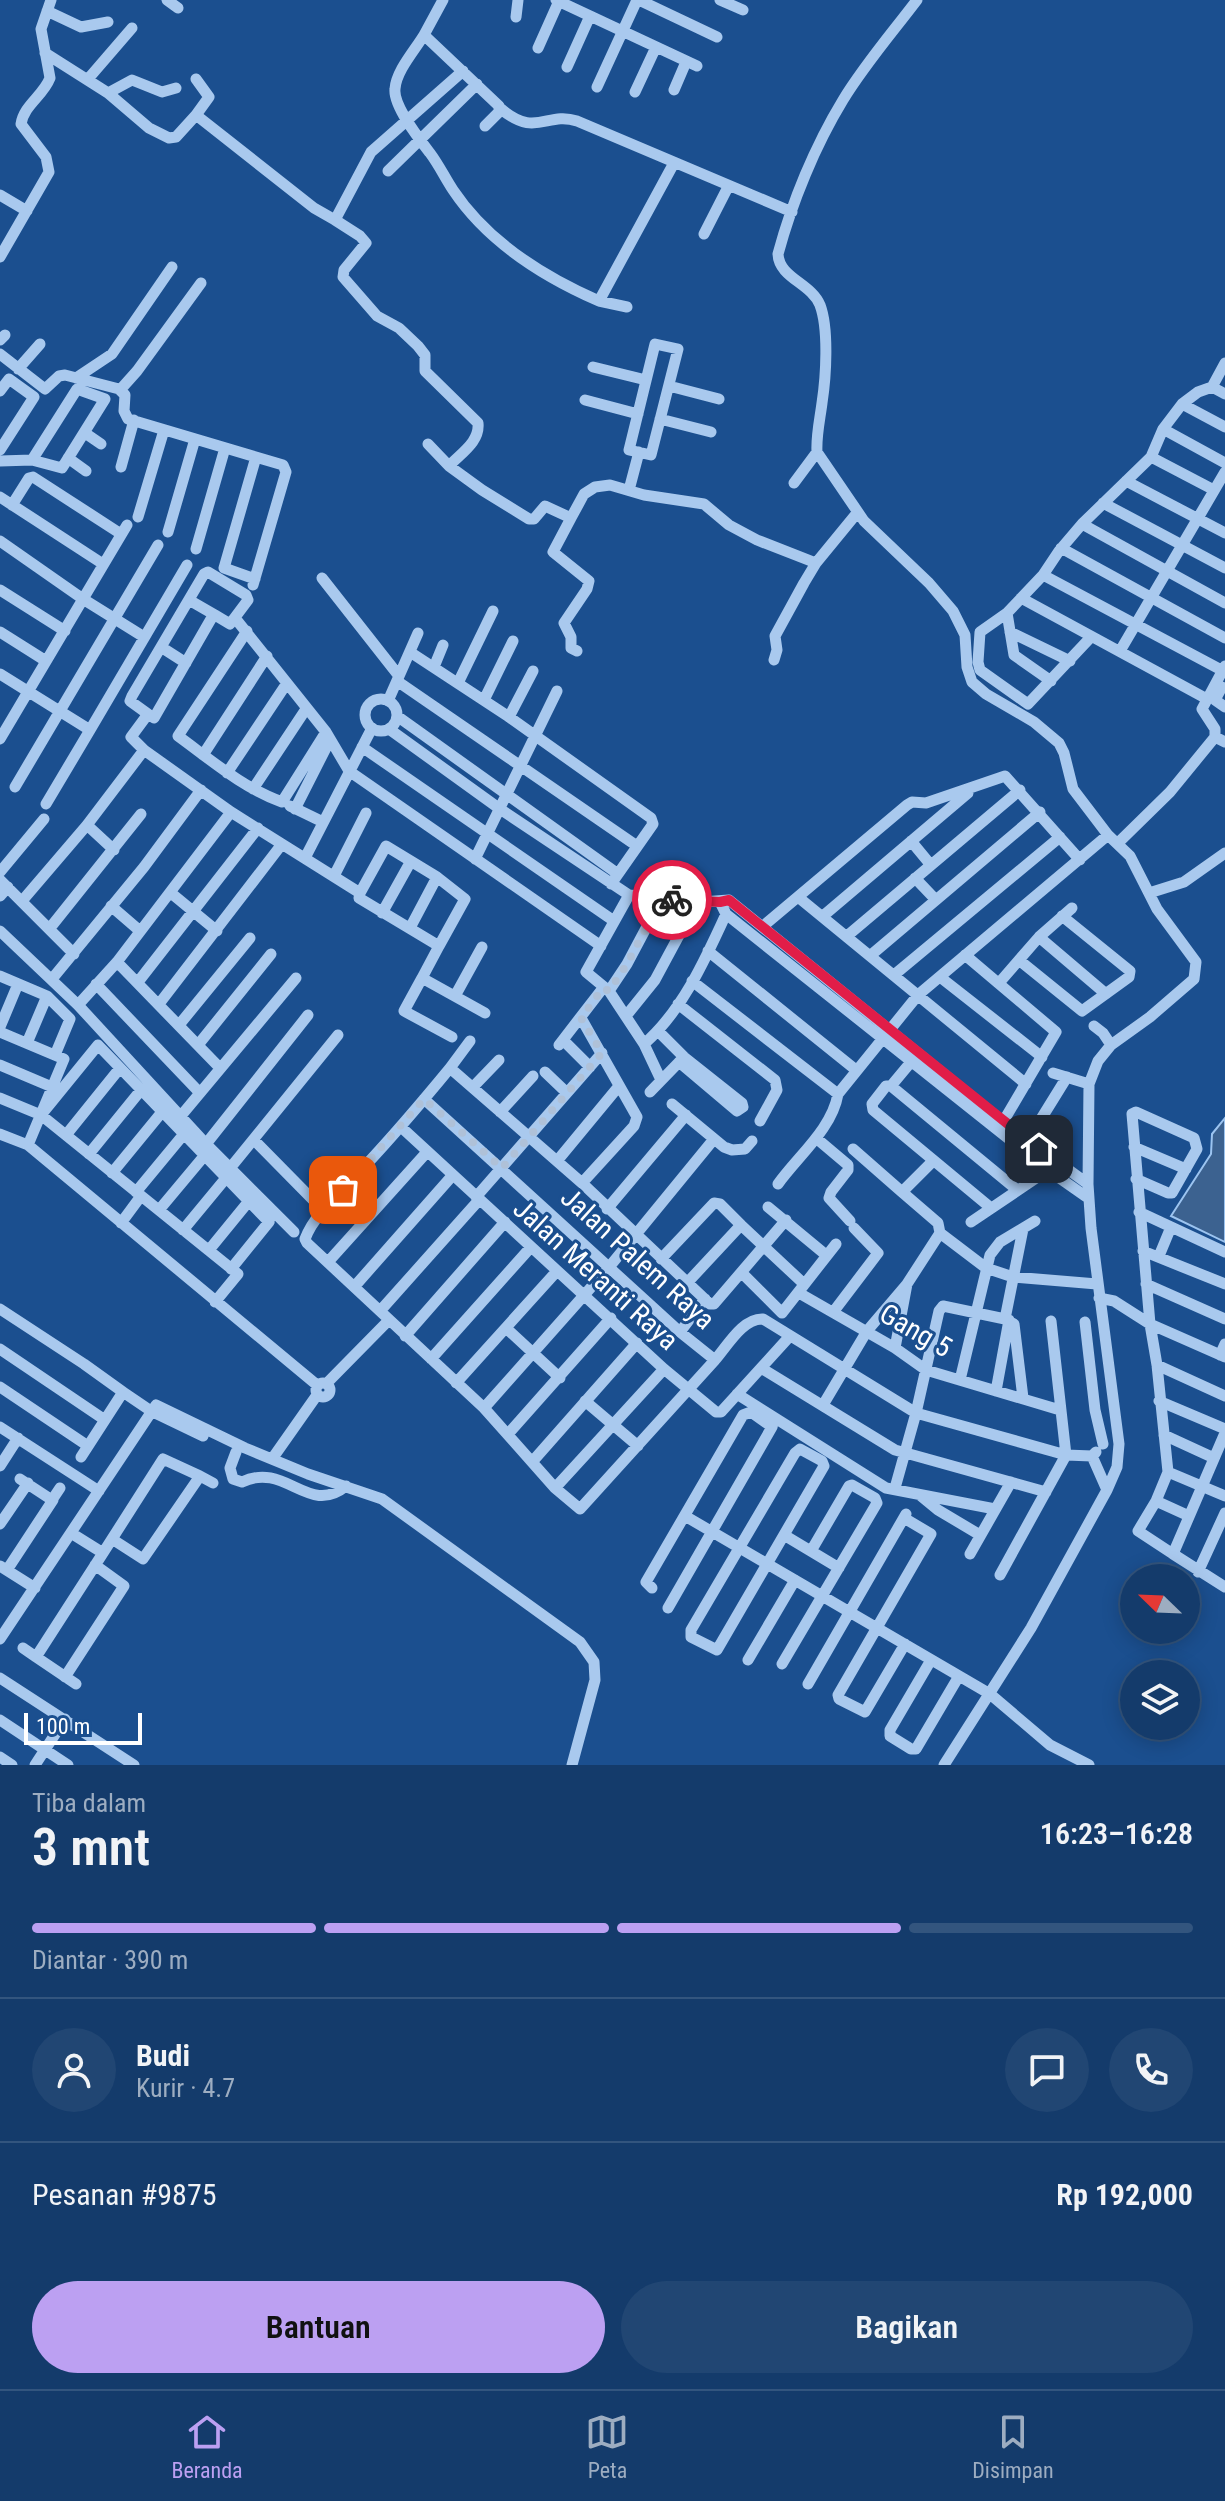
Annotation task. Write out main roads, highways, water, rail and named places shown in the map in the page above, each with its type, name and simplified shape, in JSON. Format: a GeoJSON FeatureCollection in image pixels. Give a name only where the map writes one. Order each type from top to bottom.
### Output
{"type":"FeatureCollection","features":[{"type":"Feature","properties":{"kind":"water"},"geometry":{"type":"Polygon","coordinates":[[[1225,1118],[1225,1242],[1171,1216],[1211,1154],[1212,1134],[1225,1118]]]}}]}
